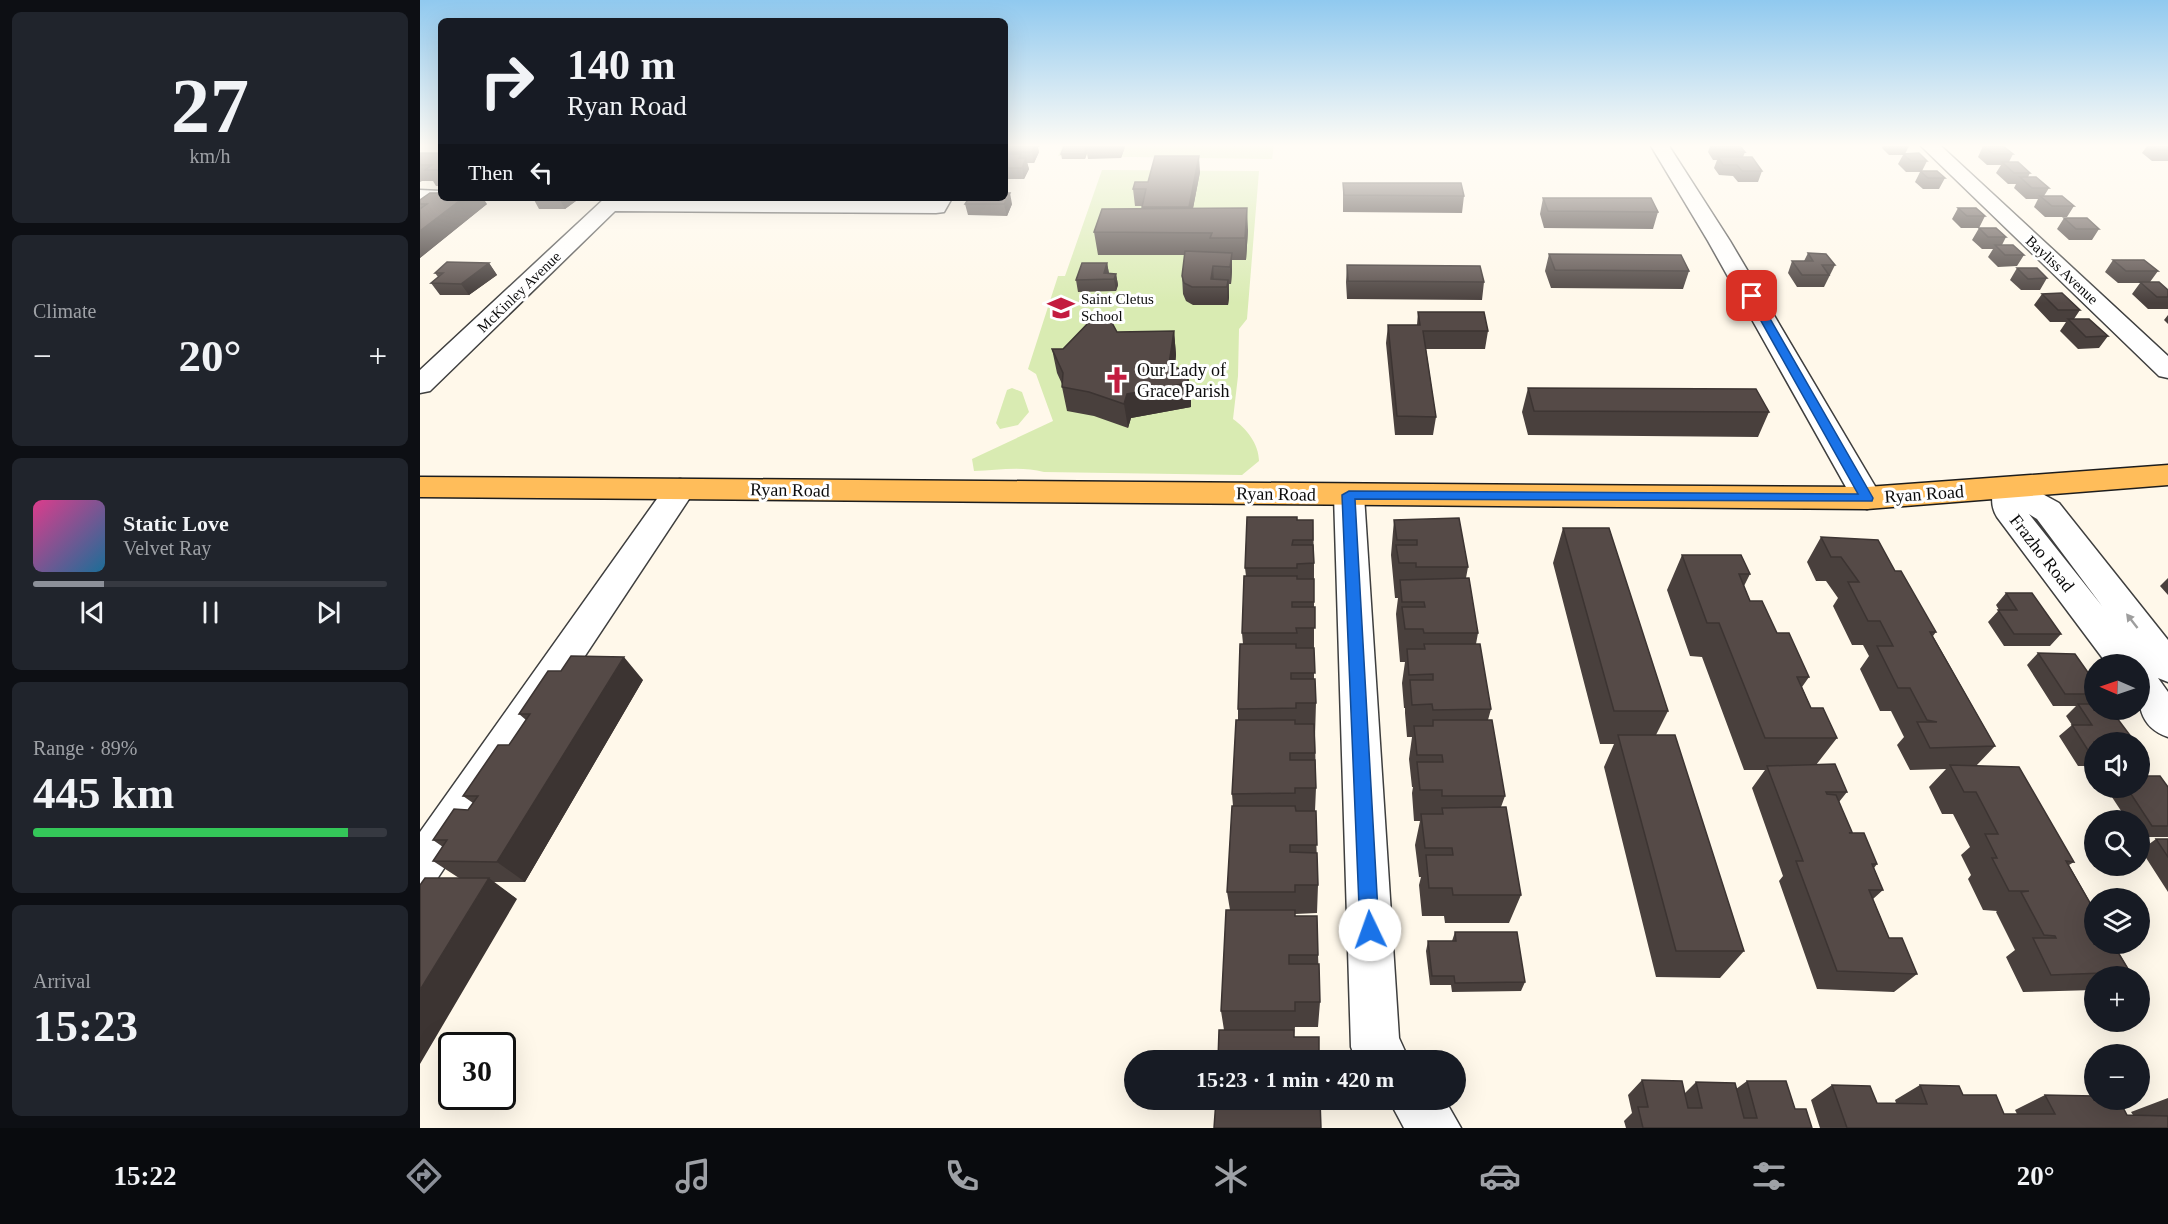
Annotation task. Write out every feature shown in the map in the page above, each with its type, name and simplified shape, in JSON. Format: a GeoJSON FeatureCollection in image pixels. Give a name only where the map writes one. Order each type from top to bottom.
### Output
{"type":"FeatureCollection","features":[{"type":"Feature","properties":{"kind":"main road","name":"Ryan Road"},"geometry":{"type":"LineString","coordinates":[[420,487],[1867,498],[2168,475]]}},
{"type":"Feature","properties":{"kind":"street"},"geometry":{"type":"LineString","coordinates":[[420,210],[431,199]]}},
{"type":"Feature","properties":{"kind":"street"},"geometry":{"type":"LineString","coordinates":[[1693,199],[1867,498]]}},
{"type":"Feature","properties":{"kind":"street","name":"Bayliss Avenue"},"geometry":{"type":"LineString","coordinates":[[1986,199],[2168,370]]}},
{"type":"Feature","properties":{"kind":"street"},"geometry":{"type":"LineString","coordinates":[[614,201],[939,202]]}},
{"type":"Feature","properties":{"kind":"street","name":"McKinley Avenue"},"geometry":{"type":"LineString","coordinates":[[420,385],[614,201]]}},
{"type":"Feature","properties":{"kind":"street","name":"Frazho Road"},"geometry":{"type":"LineString","coordinates":[[2119,654],[2008,509],[2008,488],[2048,511],[2168,667]]}},
{"type":"Feature","properties":{"kind":"street"},"geometry":{"type":"LineString","coordinates":[[420,868],[680,489]]}},
{"type":"Feature","properties":{"kind":"street"},"geometry":{"type":"LineString","coordinates":[[1349,495],[1375,1047],[1377,1050]]}},
{"type":"Feature","properties":{"kind":"street"},"geometry":{"type":"LineString","coordinates":[[2150,696],[2168,721]]}},
{"type":"Feature","properties":{"kind":"street"},"geometry":{"type":"LineString","coordinates":[[1422,1110],[1436,1128]]}},
{"type":"Feature","properties":{"kind":"green space"},"geometry":{"type":"Polygon","coordinates":[[[1092,199],[1257,199],[1247,319],[1239,329],[1238,376],[1233,419],[1251,437],[1257,449],[1259,461],[1242,475],[1044,472],[1019,469],[974,471],[972,459],[1053,421],[1036,374],[1028,369],[1058,276],[1065,276],[1092,199]]]}},
{"type":"Feature","properties":{"kind":"green space"},"geometry":{"type":"Polygon","coordinates":[[[1012,388],[1022,392],[1029,412],[1018,425],[1000,429],[996,423],[1007,390],[1012,388]]]}},
{"type":"Feature","properties":{"kind":"building"},"geometry":{"type":"Polygon","coordinates":[[[438,199],[438,201],[459,201],[420,231],[420,209],[427,204],[420,204],[420,200],[438,199]]]}},
{"type":"Feature","properties":{"kind":"building"},"geometry":{"type":"Polygon","coordinates":[[[1144,199],[1191,199],[1189,207],[1142,207],[1144,199]]]}},
{"type":"Feature","properties":{"kind":"building"},"geometry":{"type":"Polygon","coordinates":[[[1543,199],[1651,199],[1658,212],[1548,211],[1543,199]]]}},
{"type":"Feature","properties":{"kind":"building"},"geometry":{"type":"Polygon","coordinates":[[[2043,199],[2065,199],[2074,206],[2052,206],[2043,199]]]}},
{"type":"Feature","properties":{"kind":"building"},"geometry":{"type":"Polygon","coordinates":[[[967,201],[1006,201],[1004,204],[965,204],[967,201]]]}},
{"type":"Feature","properties":{"kind":"building"},"geometry":{"type":"Polygon","coordinates":[[[1247,208],[1245,238],[1210,238],[1212,233],[1094,232],[1102,209],[1247,208]]]}},
{"type":"Feature","properties":{"kind":"building"},"geometry":{"type":"Polygon","coordinates":[[[1958,208],[1976,208],[1985,216],[1967,216],[1958,208]]]}},
{"type":"Feature","properties":{"kind":"building"},"geometry":{"type":"Polygon","coordinates":[[[2064,218],[2087,218],[2099,229],[2076,229],[2064,218]]]}},
{"type":"Feature","properties":{"kind":"building"},"geometry":{"type":"Polygon","coordinates":[[[1979,228],[1996,228],[2006,237],[1988,237],[1979,228]]]}},
{"type":"Feature","properties":{"kind":"building"},"geometry":{"type":"Polygon","coordinates":[[[1995,245],[2013,245],[2024,255],[2005,255],[1995,245]]]}},
{"type":"Feature","properties":{"kind":"building"},"geometry":{"type":"Polygon","coordinates":[[[1185,251],[1232,253],[1230,267],[1213,266],[1211,279],[1228,280],[1227,287],[1192,287],[1184,283],[1182,276],[1185,251]]]}},
{"type":"Feature","properties":{"kind":"building"},"geometry":{"type":"Polygon","coordinates":[[[1808,253],[1826,254],[1835,265],[1822,265],[1829,275],[1802,275],[1792,261],[1813,261],[1808,253]]]}},
{"type":"Feature","properties":{"kind":"building"},"geometry":{"type":"Polygon","coordinates":[[[1549,254],[1681,255],[1689,271],[1555,270],[1549,254]]]}},
{"type":"Feature","properties":{"kind":"building"},"geometry":{"type":"Polygon","coordinates":[[[2113,260],[2144,260],[2158,271],[2126,271],[2113,260]]]}},
{"type":"Feature","properties":{"kind":"building"},"geometry":{"type":"Polygon","coordinates":[[[447,262],[489,263],[461,284],[431,283],[443,273],[435,273],[447,262]]]}},
{"type":"Feature","properties":{"kind":"building"},"geometry":{"type":"Polygon","coordinates":[[[1082,263],[1107,263],[1104,273],[1116,274],[1114,279],[1076,280],[1082,263]]]}},
{"type":"Feature","properties":{"kind":"building"},"geometry":{"type":"Polygon","coordinates":[[[1347,265],[1480,266],[1484,282],[1348,281],[1347,265]]]}},
{"type":"Feature","properties":{"kind":"building"},"geometry":{"type":"Polygon","coordinates":[[[2017,268],[2037,268],[2047,278],[2028,279],[2017,268]]]}},
{"type":"Feature","properties":{"kind":"building"},"geometry":{"type":"Polygon","coordinates":[[[2140,282],[2159,282],[2168,290],[2168,297],[2157,297],[2140,282]]]}},
{"type":"Feature","properties":{"kind":"building"},"geometry":{"type":"Polygon","coordinates":[[[2062,293],[2080,310],[2058,310],[2042,294],[2062,293]]]}},
{"type":"Feature","properties":{"kind":"building"},"geometry":{"type":"Polygon","coordinates":[[[1418,312],[1484,312],[1488,331],[1423,331],[1436,417],[1397,416],[1388,325],[1420,325],[1418,312]]]}},
{"type":"Feature","properties":{"kind":"building"},"geometry":{"type":"Polygon","coordinates":[[[1092,319],[1111,321],[1117,332],[1174,331],[1169,364],[1188,373],[1188,383],[1127,394],[1124,404],[1089,392],[1062,387],[1063,373],[1052,349],[1063,349],[1092,319]]]}},
{"type":"Feature","properties":{"kind":"building"},"geometry":{"type":"Polygon","coordinates":[[[2068,319],[2089,319],[2108,336],[2086,337],[2068,319]]]}},
{"type":"Feature","properties":{"kind":"building"},"geometry":{"type":"Polygon","coordinates":[[[1528,388],[1756,389],[1769,412],[1534,411],[1528,388]]]}},
{"type":"Feature","properties":{"kind":"building"},"geometry":{"type":"Polygon","coordinates":[[[1247,517],[1297,517],[1297,520],[1313,520],[1313,540],[1293,540],[1292,545],[1313,545],[1314,563],[1297,564],[1297,568],[1245,568],[1247,517]]]}},
{"type":"Feature","properties":{"kind":"building"},"geometry":{"type":"Polygon","coordinates":[[[1459,518],[1468,567],[1416,567],[1416,563],[1399,563],[1396,545],[1417,545],[1417,540],[1397,540],[1394,520],[1459,518]]]}},
{"type":"Feature","properties":{"kind":"building"},"geometry":{"type":"Polygon","coordinates":[[[1563,528],[1609,528],[1668,711],[1614,711],[1563,528]]]}},
{"type":"Feature","properties":{"kind":"building"},"geometry":{"type":"Polygon","coordinates":[[[1821,537],[1878,540],[1895,571],[1901,571],[1936,632],[1930,632],[1995,746],[1930,748],[1917,722],[1937,722],[1927,720],[1910,688],[1898,688],[1877,646],[1893,646],[1880,621],[1868,621],[1848,582],[1859,582],[1841,557],[1831,557],[1821,537]]]}},
{"type":"Feature","properties":{"kind":"building"},"geometry":{"type":"Polygon","coordinates":[[[1682,555],[1741,555],[1750,574],[1739,574],[1750,601],[1762,601],[1777,633],[1789,633],[1809,677],[1797,677],[1811,708],[1823,708],[1837,738],[1765,738],[1719,623],[1707,623],[1682,555]]]}},
{"type":"Feature","properties":{"kind":"building"},"geometry":{"type":"Polygon","coordinates":[[[1244,576],[1297,576],[1297,579],[1314,579],[1314,602],[1292,602],[1292,607],[1315,607],[1315,628],[1296,628],[1297,633],[1242,633],[1244,576]]]}},
{"type":"Feature","properties":{"kind":"building"},"geometry":{"type":"Polygon","coordinates":[[[1469,578],[1478,633],[1424,633],[1423,629],[1405,629],[1402,607],[1425,607],[1424,602],[1402,602],[1400,580],[1469,578]]]}},
{"type":"Feature","properties":{"kind":"building"},"geometry":{"type":"Polygon","coordinates":[[[2006,593],[2032,593],[2061,634],[2014,634],[1998,610],[2017,610],[2006,593]]]}},
{"type":"Feature","properties":{"kind":"building"},"geometry":{"type":"Polygon","coordinates":[[[1240,644],[1296,644],[1296,648],[1314,648],[1315,673],[1291,673],[1291,679],[1315,679],[1316,703],[1296,703],[1296,708],[1238,709],[1240,644]]]}},
{"type":"Feature","properties":{"kind":"building"},"geometry":{"type":"Polygon","coordinates":[[[1424,644],[1480,644],[1491,709],[1433,710],[1432,704],[1412,705],[1410,680],[1433,680],[1433,674],[1409,675],[1407,649],[1425,649],[1424,644]]]}},
{"type":"Feature","properties":{"kind":"building"},"geometry":{"type":"Polygon","coordinates":[[[2038,653],[2075,654],[2084,667],[2084,694],[2065,694],[2038,653]]]}},
{"type":"Feature","properties":{"kind":"building"},"geometry":{"type":"Polygon","coordinates":[[[571,656],[624,657],[497,862],[433,861],[447,840],[433,840],[454,809],[468,810],[478,796],[463,796],[498,745],[509,745],[530,714],[519,714],[548,671],[561,671],[571,656]]]}},
{"type":"Feature","properties":{"kind":"building"},"geometry":{"type":"Polygon","coordinates":[[[2078,704],[2084,704],[2084,713],[2078,704]]]}},
{"type":"Feature","properties":{"kind":"building"},"geometry":{"type":"Polygon","coordinates":[[[1236,720],[1295,720],[1295,724],[1314,724],[1315,753],[1290,753],[1290,760],[1315,760],[1316,788],[1295,788],[1295,793],[1232,794],[1236,720]]]}},
{"type":"Feature","properties":{"kind":"building"},"geometry":{"type":"Polygon","coordinates":[[[1433,720],[1492,720],[1505,796],[1442,796],[1442,790],[1420,790],[1417,762],[1443,762],[1442,755],[1417,755],[1414,726],[1433,726],[1433,720]]]}},
{"type":"Feature","properties":{"kind":"building"},"geometry":{"type":"Polygon","coordinates":[[[2089,720],[2118,720],[2128,732],[2084,732],[2084,744],[2072,725],[2092,725],[2089,720]]]}},
{"type":"Feature","properties":{"kind":"building"},"geometry":{"type":"Polygon","coordinates":[[[1618,735],[1675,735],[1744,951],[1676,951],[1618,735]]]}},
{"type":"Feature","properties":{"kind":"building"},"geometry":{"type":"Polygon","coordinates":[[[1835,764],[1847,792],[1826,792],[1836,795],[1852,832],[1849,833],[1864,833],[1877,864],[1872,864],[1883,890],[1869,890],[1889,938],[1902,938],[1917,974],[1837,971],[1796,861],[1803,861],[1767,766],[1835,764]]]}},
{"type":"Feature","properties":{"kind":"building"},"geometry":{"type":"Polygon","coordinates":[[[1950,765],[2019,767],[2074,862],[2066,861],[2084,892],[2084,954],[2119,954],[2126,966],[2084,966],[2084,974],[2051,975],[2033,938],[2056,938],[2044,935],[2021,892],[2029,891],[2009,891],[1992,858],[1997,858],[1985,834],[1998,834],[1976,792],[1964,792],[1950,765]]]}},
{"type":"Feature","properties":{"kind":"building"},"geometry":{"type":"Polygon","coordinates":[[[2150,776],[2160,776],[2168,787],[2168,826],[2152,826],[2150,810],[2141,810],[2134,798],[2150,798],[2150,776]]]}},
{"type":"Feature","properties":{"kind":"building"},"geometry":{"type":"Polygon","coordinates":[[[1232,806],[1295,806],[1296,811],[1316,811],[1317,845],[1290,845],[1290,852],[1317,853],[1318,885],[1295,885],[1295,892],[1227,892],[1232,806]]]}},
{"type":"Feature","properties":{"kind":"building"},"geometry":{"type":"Polygon","coordinates":[[[1506,807],[1521,895],[1453,895],[1452,888],[1429,888],[1426,855],[1453,855],[1452,848],[1425,848],[1421,814],[1443,814],[1442,808],[1506,807]]]}},
{"type":"Feature","properties":{"kind":"building"},"geometry":{"type":"Polygon","coordinates":[[[2156,839],[2168,839],[2168,857],[2156,839]]]}},
{"type":"Feature","properties":{"kind":"building"},"geometry":{"type":"Polygon","coordinates":[[[425,878],[489,878],[420,990],[420,885],[425,878]]]}},
{"type":"Feature","properties":{"kind":"building"},"geometry":{"type":"Polygon","coordinates":[[[1226,910],[1295,910],[1295,916],[1317,916],[1318,955],[1289,955],[1289,964],[1319,964],[1320,1002],[1295,1002],[1295,1011],[1221,1011],[1226,910]]]}},
{"type":"Feature","properties":{"kind":"building"},"geometry":{"type":"Polygon","coordinates":[[[1455,932],[1517,932],[1525,982],[1455,983],[1454,976],[1432,976],[1428,941],[1456,941],[1455,932]]]}},
{"type":"Feature","properties":{"kind":"building"},"geometry":{"type":"Polygon","coordinates":[[[1219,1030],[1294,1030],[1294,1037],[1319,1037],[1319,1050],[1218,1050],[1219,1030]]]}},
{"type":"Feature","properties":{"kind":"building"},"geometry":{"type":"Polygon","coordinates":[[[1642,1080],[1682,1081],[1688,1108],[1702,1108],[1696,1082],[1735,1083],[1744,1118],[1757,1118],[1747,1081],[1786,1081],[1795,1109],[1806,1109],[1812,1128],[1643,1128],[1638,1107],[1648,1107],[1642,1080]]]}},
{"type":"Feature","properties":{"kind":"building"},"geometry":{"type":"Polygon","coordinates":[[[1832,1085],[1870,1086],[1877,1103],[1927,1104],[1920,1085],[1959,1086],[1963,1095],[1996,1095],[2004,1114],[2055,1114],[2045,1095],[2084,1096],[2084,1110],[2124,1110],[2127,1115],[2168,1116],[2168,1128],[1847,1128],[1832,1085]]]}},
{"type":"Feature","properties":{"kind":"building"},"geometry":{"type":"Polygon","coordinates":[[[1215,1110],[1320,1110],[1321,1128],[1214,1128],[1215,1110]]]}},
{"type":"Feature","properties":{"kind":"place","name":"Saint Cletus School"},"geometry":{"type":"Point","coordinates":[1061,308]}},
{"type":"Feature","properties":{"kind":"place","name":"Our Lady of Grace Parish"},"geometry":{"type":"Point","coordinates":[1117,380]}},
{"type":"Feature","properties":{"kind":"route"},"geometry":{"type":"LineString","coordinates":[[1370,930],[1349,495],[1867,498],[1752,296]]}}]}
